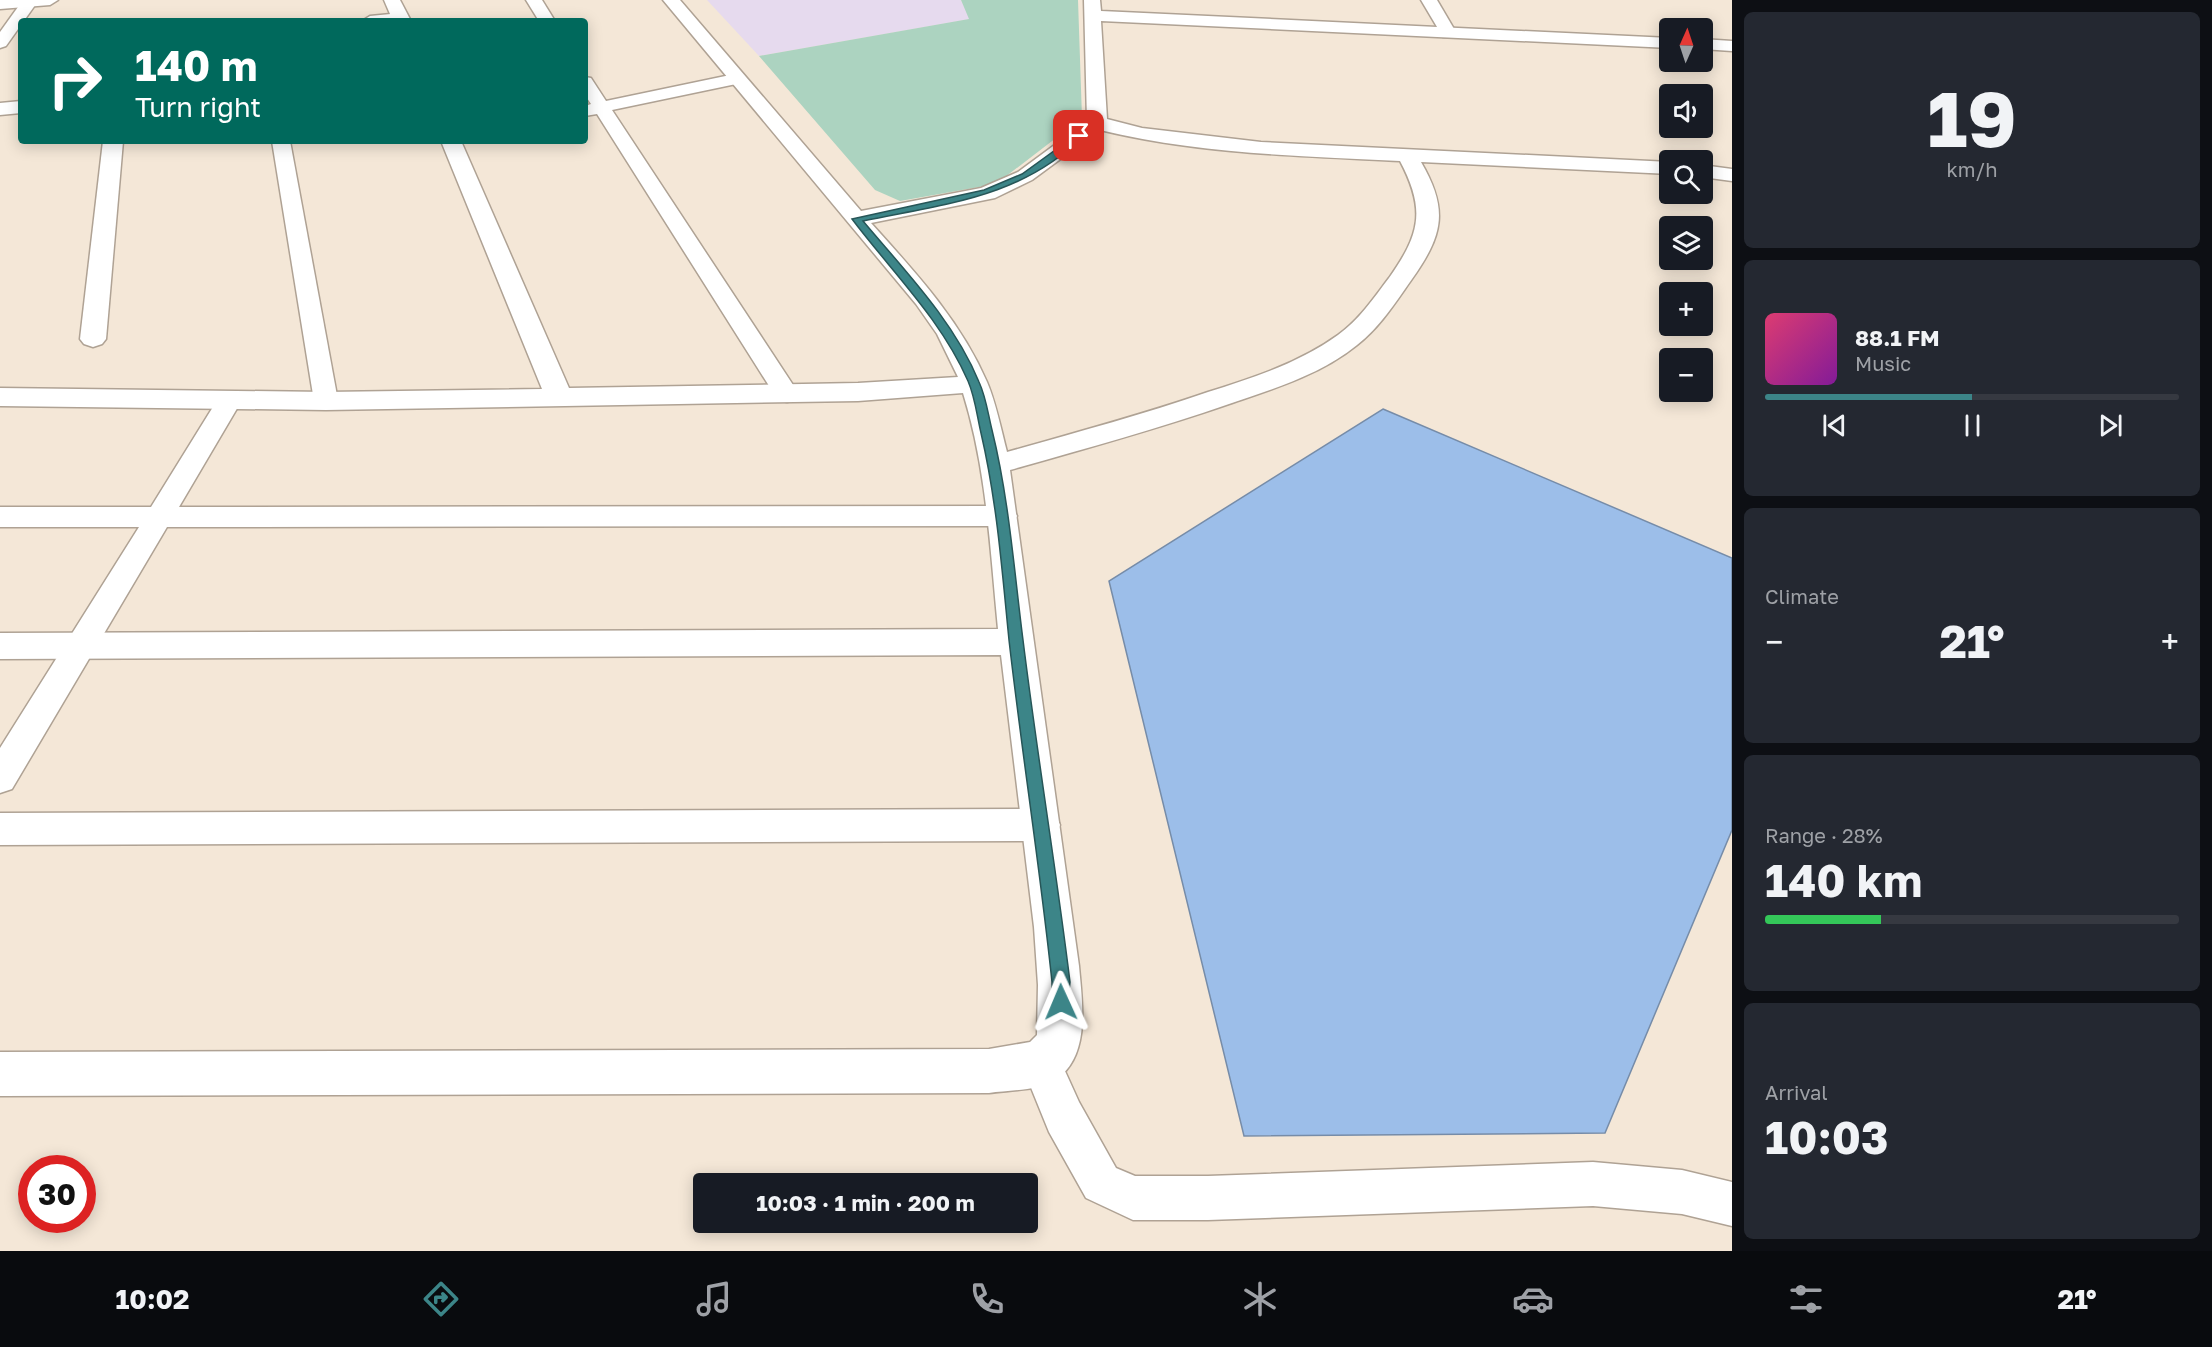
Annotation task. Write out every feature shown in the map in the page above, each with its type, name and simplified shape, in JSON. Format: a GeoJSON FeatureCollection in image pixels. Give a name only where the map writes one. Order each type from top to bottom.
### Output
{"type":"FeatureCollection","features":[{"type":"Feature","properties":{"kind":"street"},"geometry":{"type":"LineString","coordinates":[[0,4],[50,0]]}},
{"type":"Feature","properties":{"kind":"street"},"geometry":{"type":"LineString","coordinates":[[392,0],[400,18]]}},
{"type":"Feature","properties":{"kind":"street"},"geometry":{"type":"LineString","coordinates":[[0,1074],[977,1071],[1041,1063],[1058,1044],[1061,982],[1043,825],[1016,642],[1003,516],[975,384],[958,348],[940,323],[857,219],[735,80],[671,0]]}},
{"type":"Feature","properties":{"kind":"street"},"geometry":{"type":"LineString","coordinates":[[1097,123],[1093,8],[1449,34],[1659,43]]}},
{"type":"Feature","properties":{"kind":"street"},"geometry":{"type":"LineString","coordinates":[[1713,45],[1732,46]]}},
{"type":"Feature","properties":{"kind":"street"},"geometry":{"type":"LineString","coordinates":[[0,109],[18,107]]}},
{"type":"Feature","properties":{"kind":"street"},"geometry":{"type":"LineString","coordinates":[[857,219],[987,193],[1025,176],[1097,123]]}},
{"type":"Feature","properties":{"kind":"street"},"geometry":{"type":"LineString","coordinates":[[1097,123],[1142,135],[1194,142],[1408,157],[1659,168]]}},
{"type":"Feature","properties":{"kind":"street"},"geometry":{"type":"LineString","coordinates":[[93,339],[113,144]]}},
{"type":"Feature","properties":{"kind":"street"},"geometry":{"type":"LineString","coordinates":[[452,144],[559,397]]}},
{"type":"Feature","properties":{"kind":"street"},"geometry":{"type":"LineString","coordinates":[[994,465],[1163,418],[1268,382],[1323,356],[1363,327],[1405,272],[1425,236],[1431,208],[1425,185],[1408,157]]}},
{"type":"Feature","properties":{"kind":"street"},"geometry":{"type":"LineString","coordinates":[[1713,172],[1732,175]]}},
{"type":"Feature","properties":{"kind":"street"},"geometry":{"type":"LineString","coordinates":[[0,397],[326,401],[858,393],[975,384]]}},
{"type":"Feature","properties":{"kind":"street"},"geometry":{"type":"LineString","coordinates":[[0,646],[1016,642]]}},
{"type":"Feature","properties":{"kind":"lane"},"geometry":{"type":"LineString","coordinates":[[534,0],[545,18]]}},
{"type":"Feature","properties":{"kind":"lane"},"geometry":{"type":"LineString","coordinates":[[1429,0],[1449,34]]}},
{"type":"Feature","properties":{"kind":"lane"},"geometry":{"type":"LineString","coordinates":[[21,18],[30,2]]}},
{"type":"Feature","properties":{"kind":"lane"},"geometry":{"type":"LineString","coordinates":[[4,48],[18,23]]}},
{"type":"Feature","properties":{"kind":"lane"},"geometry":{"type":"LineString","coordinates":[[593,109],[735,80]]}},
{"type":"Feature","properties":{"kind":"lane"},"geometry":{"type":"LineString","coordinates":[[588,92],[593,109],[787,394]]}},
{"type":"Feature","properties":{"kind":"lane"},"geometry":{"type":"LineString","coordinates":[[282,144],[326,401]]}},
{"type":"Feature","properties":{"kind":"lane"},"geometry":{"type":"LineString","coordinates":[[0,778],[230,400]]}},
{"type":"Feature","properties":{"kind":"lane"},"geometry":{"type":"LineString","coordinates":[[0,517],[1003,516]]}},
{"type":"Feature","properties":{"kind":"lane"},"geometry":{"type":"LineString","coordinates":[[0,829],[1043,825]]}},
{"type":"Feature","properties":{"kind":"lane"},"geometry":{"type":"LineString","coordinates":[[1041,1063],[1064,1117],[1101,1183],[1133,1198],[1208,1198],[1593,1184],[1682,1192],[1732,1204]]}},
{"type":"Feature","properties":{"kind":"shaded area"},"geometry":{"type":"Polygon","coordinates":[[[707,0],[961,0],[970,19],[759,56],[707,0]]]}},
{"type":"Feature","properties":{"kind":"green space"},"geometry":{"type":"Polygon","coordinates":[[[961,0],[1078,0],[1082,118],[996,184],[900,201],[875,190],[759,56],[969,19],[961,0]]]}},
{"type":"Feature","properties":{"kind":"water"},"geometry":{"type":"Polygon","coordinates":[[[1383,409],[1732,558],[1732,830],[1605,1133],[1244,1136],[1109,581],[1383,409]]]}},
{"type":"Feature","properties":{"kind":"route"},"geometry":{"type":"LineString","coordinates":[[1061,1002],[1061,982],[1046,847],[1016,642],[1003,516],[975,384],[958,348],[904,276],[857,219],[987,193],[1025,176],[1079,136]]}}]}
